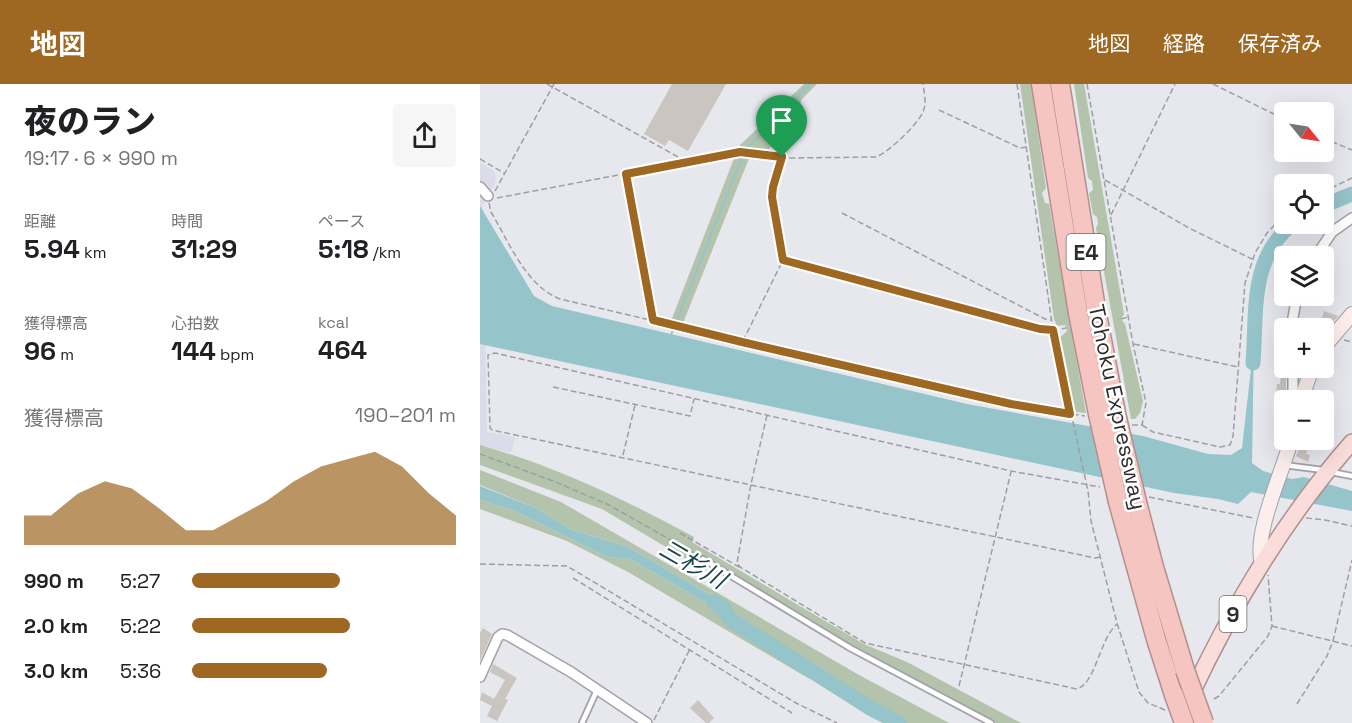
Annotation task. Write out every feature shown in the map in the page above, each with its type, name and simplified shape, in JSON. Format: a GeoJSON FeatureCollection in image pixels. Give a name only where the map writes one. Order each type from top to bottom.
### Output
{"type":"FeatureCollection","features":[{"type":"Feature","properties":{"kind":"highway","name":"Tohoku Expressway"},"geometry":{"type":"LineString","coordinates":[[1041,84],[1092,415],[1113,496],[1182,719]]}},
{"type":"Feature","properties":{"kind":"highway","name":"Tohoku Expressway"},"geometry":{"type":"LineString","coordinates":[[1060,84],[1096,309],[1121,421],[1157,577],[1185,670],[1204,723]]}},
{"type":"Feature","properties":{"kind":"main road","name":"9"},"geometry":{"type":"LineString","coordinates":[[1182,719],[1216,644],[1262,564],[1296,513],[1352,442]]}},
{"type":"Feature","properties":{"kind":"street"},"geometry":{"type":"LineString","coordinates":[[480,187],[490,196]]}},
{"type":"Feature","properties":{"kind":"street"},"geometry":{"type":"LineString","coordinates":[[1323,246],[1332,232],[1352,218]]}},
{"type":"Feature","properties":{"kind":"street"},"geometry":{"type":"LineString","coordinates":[[1334,335],[1352,314]]}},
{"type":"Feature","properties":{"kind":"street"},"geometry":{"type":"LineString","coordinates":[[1262,564],[1259,552],[1266,520],[1287,450]]}},
{"type":"Feature","properties":{"kind":"street"},"geometry":{"type":"LineString","coordinates":[[480,677],[498,637],[504,634],[541,654],[647,723]]}},
{"type":"Feature","properties":{"kind":"lane"},"geometry":{"type":"LineString","coordinates":[[1281,465],[1307,467],[1325,474],[1352,476]]}},
{"type":"Feature","properties":{"kind":"lane"},"geometry":{"type":"LineString","coordinates":[[703,559],[850,648],[991,723]]}},
{"type":"Feature","properties":{"kind":"lane"},"geometry":{"type":"LineString","coordinates":[[582,723],[597,690]]}},
{"type":"Feature","properties":{"kind":"path"},"geometry":{"type":"LineString","coordinates":[[547,84],[680,158],[684,163]]}},
{"type":"Feature","properties":{"kind":"path"},"geometry":{"type":"LineString","coordinates":[[554,84],[490,196],[489,205],[531,279],[545,292],[560,298],[742,342],[1011,404],[1070,414],[1092,415]]}},
{"type":"Feature","properties":{"kind":"path"},"geometry":{"type":"LineString","coordinates":[[490,196],[496,198],[740,152],[782,157],[870,158],[882,155],[919,118],[925,104],[923,84]]}},
{"type":"Feature","properties":{"kind":"path"},"geometry":{"type":"LineString","coordinates":[[1017,84],[1051,320],[1086,484],[1089,509],[1117,623],[1139,693],[1148,703],[1182,719]]}},
{"type":"Feature","properties":{"kind":"path"},"geometry":{"type":"LineString","coordinates":[[1087,84],[1128,317],[1146,403],[1142,424]]}},
{"type":"Feature","properties":{"kind":"path"},"geometry":{"type":"LineString","coordinates":[[1110,216],[1175,84]]}},
{"type":"Feature","properties":{"kind":"path"},"geometry":{"type":"LineString","coordinates":[[1213,84],[1274,114]]}},
{"type":"Feature","properties":{"kind":"path"},"geometry":{"type":"LineString","coordinates":[[939,110],[1020,148],[1026,146]]}},
{"type":"Feature","properties":{"kind":"path"},"geometry":{"type":"LineString","coordinates":[[1334,143],[1352,150]]}},
{"type":"Feature","properties":{"kind":"path"},"geometry":{"type":"LineString","coordinates":[[742,342],[783,260],[772,197],[782,157]]}},
{"type":"Feature","properties":{"kind":"path"},"geometry":{"type":"LineString","coordinates":[[480,159],[505,173]]}},
{"type":"Feature","properties":{"kind":"path"},"geometry":{"type":"LineString","coordinates":[[626,174],[653,320]]}},
{"type":"Feature","properties":{"kind":"path"},"geometry":{"type":"LineString","coordinates":[[1334,187],[1352,178]]}},
{"type":"Feature","properties":{"kind":"path"},"geometry":{"type":"LineString","coordinates":[[1104,180],[1190,228],[1252,259]]}},
{"type":"Feature","properties":{"kind":"path"},"geometry":{"type":"LineString","coordinates":[[842,213],[1044,319],[1051,320]]}},
{"type":"Feature","properties":{"kind":"path"},"geometry":{"type":"LineString","coordinates":[[1121,421],[1142,424],[1153,432],[1220,447],[1230,444],[1233,436],[1243,296],[1252,259],[1274,226]]}},
{"type":"Feature","properties":{"kind":"path"},"geometry":{"type":"LineString","coordinates":[[783,260],[1040,329],[1066,328]]}},
{"type":"Feature","properties":{"kind":"path"},"geometry":{"type":"LineString","coordinates":[[1121,319],[1128,317]]}},
{"type":"Feature","properties":{"kind":"path"},"geometry":{"type":"LineString","coordinates":[[1133,344],[1238,367]]}},
{"type":"Feature","properties":{"kind":"path"},"geometry":{"type":"LineString","coordinates":[[1100,557],[995,537],[490,428],[488,355],[495,353],[1011,471],[1086,484],[1113,496]]}},
{"type":"Feature","properties":{"kind":"path"},"geometry":{"type":"LineString","coordinates":[[553,387],[690,416],[694,399]]}},
{"type":"Feature","properties":{"kind":"path"},"geometry":{"type":"LineString","coordinates":[[623,456],[635,404]]}},
{"type":"Feature","properties":{"kind":"path"},"geometry":{"type":"LineString","coordinates":[[740,567],[737,563],[751,484],[767,415]]}},
{"type":"Feature","properties":{"kind":"path"},"geometry":{"type":"LineString","coordinates":[[480,454],[609,505],[703,559]]}},
{"type":"Feature","properties":{"kind":"path"},"geometry":{"type":"LineString","coordinates":[[959,686],[1011,471]]}},
{"type":"Feature","properties":{"kind":"path"},"geometry":{"type":"LineString","coordinates":[[1140,501],[1266,520]]}},
{"type":"Feature","properties":{"kind":"path"},"geometry":{"type":"LineString","coordinates":[[1296,513],[1352,526]]}},
{"type":"Feature","properties":{"kind":"path"},"geometry":{"type":"LineString","coordinates":[[680,532],[865,643],[1077,689],[1088,682],[1108,632],[1117,623]]}},
{"type":"Feature","properties":{"kind":"path"},"geometry":{"type":"LineString","coordinates":[[1297,704],[1327,656],[1352,560]]}},
{"type":"Feature","properties":{"kind":"path"},"geometry":{"type":"LineString","coordinates":[[480,564],[567,566],[796,703],[837,723]]}},
{"type":"Feature","properties":{"kind":"path"},"geometry":{"type":"LineString","coordinates":[[1214,699],[1219,696],[1268,636],[1272,626],[1268,575],[1262,564]]}},
{"type":"Feature","properties":{"kind":"path"},"geometry":{"type":"LineString","coordinates":[[573,578],[792,713]]}},
{"type":"Feature","properties":{"kind":"path"},"geometry":{"type":"LineString","coordinates":[[1272,626],[1352,646]]}},
{"type":"Feature","properties":{"kind":"path"},"geometry":{"type":"LineString","coordinates":[[652,723],[690,649]]}},
{"type":"Feature","properties":{"kind":"shaded area"},"geometry":{"type":"Polygon","coordinates":[[[480,163],[493,170],[496,176],[495,183],[483,205],[487,432],[515,437],[511,453],[480,445],[480,163]]]}},
{"type":"Feature","properties":{"kind":"green space"},"geometry":{"type":"Polygon","coordinates":[[[804,84],[817,84],[801,100],[797,130],[788,129],[782,149],[770,147],[768,152],[737,148],[804,84]]]}},
{"type":"Feature","properties":{"kind":"green space"},"geometry":{"type":"Polygon","coordinates":[[[1020,84],[1031,84],[1046,188],[1042,193],[1045,203],[1049,204],[1086,413],[1077,412],[1074,409],[1057,340],[1067,331],[1065,325],[1057,326],[1054,319],[1020,84]]]}},
{"type":"Feature","properties":{"kind":"green space"},"geometry":{"type":"Polygon","coordinates":[[[1074,84],[1084,84],[1124,314],[1121,319],[1125,324],[1143,401],[1140,413],[1135,419],[1131,419],[1096,228],[1097,217],[1093,214],[1089,193],[1093,190],[1092,181],[1088,178],[1074,84]]]}},
{"type":"Feature","properties":{"kind":"green space"},"geometry":{"type":"Polygon","coordinates":[[[735,156],[750,156],[683,323],[671,321],[735,156]]]}},
{"type":"Feature","properties":{"kind":"green space"},"geometry":{"type":"Polygon","coordinates":[[[480,445],[563,474],[668,523],[694,537],[692,542],[864,644],[907,662],[1021,723],[992,721],[856,648],[703,559],[693,563],[602,509],[480,465],[480,445]]]}},
{"type":"Feature","properties":{"kind":"green space"},"geometry":{"type":"Polygon","coordinates":[[[480,470],[561,502],[859,675],[949,723],[893,723],[801,674],[628,572],[567,541],[480,509],[480,500],[513,510],[607,557],[630,559],[729,616],[726,604],[628,547],[570,529],[536,508],[480,485],[480,470]]]}},
{"type":"Feature","properties":{"kind":"water"},"geometry":{"type":"Polygon","coordinates":[[[480,206],[534,296],[552,306],[967,404],[1143,436],[1208,454],[1231,455],[1242,448],[1254,342],[1252,463],[1263,471],[1292,479],[1304,477],[1352,491],[1352,511],[1251,492],[1238,504],[1174,493],[480,344],[480,206]]]}},
{"type":"Feature","properties":{"kind":"water"},"geometry":{"type":"Polygon","coordinates":[[[480,486],[536,508],[570,529],[628,547],[726,604],[734,617],[630,559],[607,557],[513,510],[480,500],[480,486]]]}},
{"type":"Feature","properties":{"kind":"building"},"geometry":{"type":"Polygon","coordinates":[[[672,84],[726,84],[688,151],[669,140],[665,146],[644,134],[672,84]]]}},
{"type":"Feature","properties":{"kind":"building"},"geometry":{"type":"Polygon","coordinates":[[[1324,311],[1338,316],[1334,321],[1334,318],[1322,318],[1324,311]]]}},
{"type":"Feature","properties":{"kind":"building"},"geometry":{"type":"Polygon","coordinates":[[[1281,378],[1286,378],[1286,390],[1276,390],[1277,384],[1280,384],[1281,378]]]}},
{"type":"Feature","properties":{"kind":"building"},"geometry":{"type":"Polygon","coordinates":[[[1299,450],[1307,450],[1306,454],[1310,455],[1308,462],[1296,456],[1299,450]]]}},
{"type":"Feature","properties":{"kind":"building"},"geometry":{"type":"Polygon","coordinates":[[[483,628],[492,634],[480,661],[480,633],[483,628]]]}},
{"type":"Feature","properties":{"kind":"building"},"geometry":{"type":"Polygon","coordinates":[[[493,664],[517,678],[505,699],[508,700],[497,721],[487,716],[492,706],[480,700],[482,692],[494,699],[505,680],[490,672],[493,664]]]}},
{"type":"Feature","properties":{"kind":"building"},"geometry":{"type":"Polygon","coordinates":[[[698,700],[714,718],[709,723],[706,723],[690,708],[698,700]]]}},
{"type":"Feature","properties":{"kind":"waterway"},"geometry":{"type":"LineString","coordinates":[[671,335],[740,162],[749,146],[810,84]]}},
{"type":"Feature","properties":{"kind":"waterway"},"geometry":{"type":"LineString","coordinates":[[1334,201],[1352,194]]}},
{"type":"Feature","properties":{"kind":"waterway"},"geometry":{"type":"LineString","coordinates":[[1253,363],[1256,306],[1262,270],[1268,254],[1282,234]]}},
{"type":"Feature","properties":{"kind":"waterway","name":"三杉川"},"geometry":{"type":"LineString","coordinates":[[714,602],[723,608],[731,620],[870,708],[899,723]]}},
{"type":"Feature","properties":{"kind":"route"},"geometry":{"type":"LineString","coordinates":[[740,152],[782,157],[772,197],[783,260],[1040,329],[1053,330],[1070,414],[1011,404],[653,320],[626,174],[740,152]]}}]}
